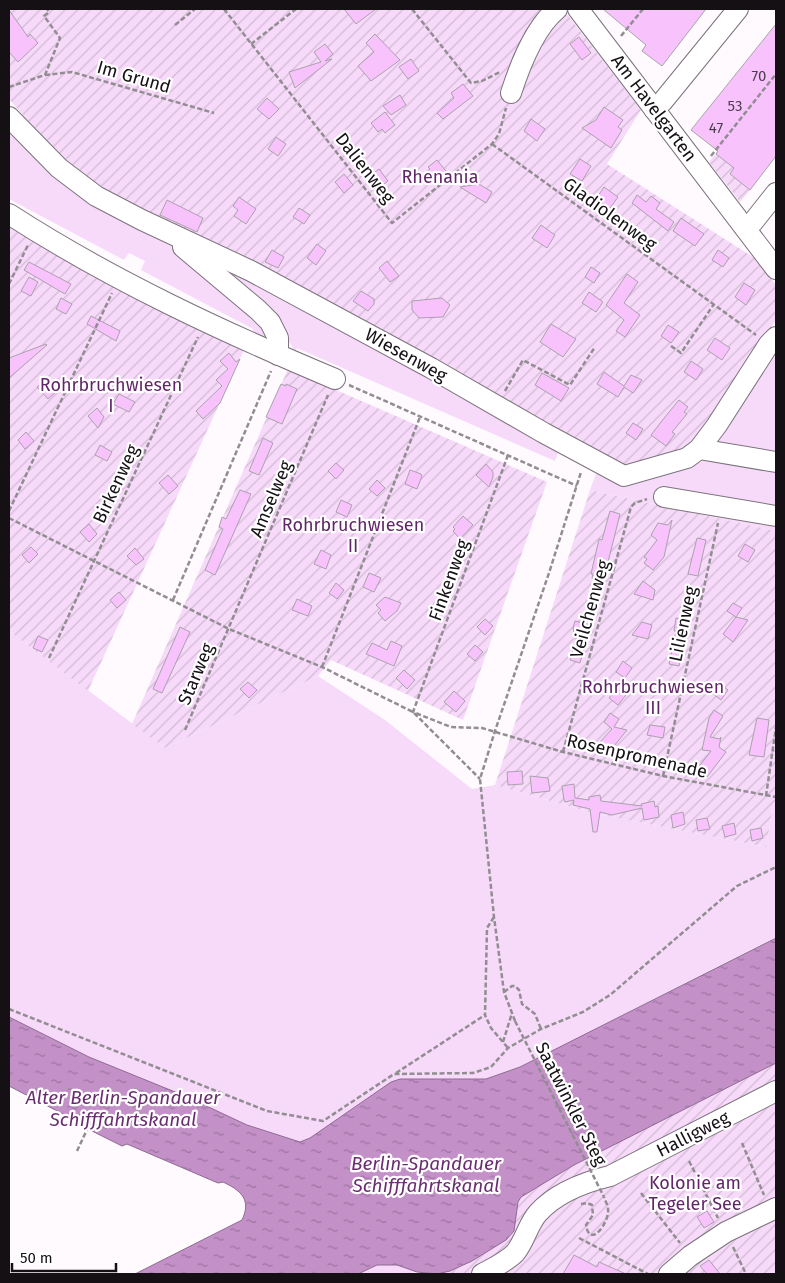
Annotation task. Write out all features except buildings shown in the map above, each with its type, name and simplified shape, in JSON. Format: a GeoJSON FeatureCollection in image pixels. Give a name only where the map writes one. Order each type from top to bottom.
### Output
{"type":"FeatureCollection","features":[{"type":"Feature","properties":{"kind":"street"},"geometry":{"type":"LineString","coordinates":[[511,93],[519,68],[547,17],[557,9]]}},
{"type":"Feature","properties":{"kind":"street","name":"Am Havelgarten"},"geometry":{"type":"LineString","coordinates":[[578,9],[776,269]]}},
{"type":"Feature","properties":{"kind":"street"},"geometry":{"type":"LineString","coordinates":[[654,109],[664,101],[738,9]]}},
{"type":"Feature","properties":{"kind":"street","name":"Wiesenweg"},"geometry":{"type":"LineString","coordinates":[[9,117],[59,168],[96,196],[260,276],[431,368],[624,476],[688,458],[699,449],[773,340]]}},
{"type":"Feature","properties":{"kind":"street"},"geometry":{"type":"LineString","coordinates":[[745,228],[753,222],[776,193]]}},
{"type":"Feature","properties":{"kind":"street"},"geometry":{"type":"LineString","coordinates":[[9,214],[34,231],[119,278],[278,355],[335,379]]}},
{"type":"Feature","properties":{"kind":"street"},"geometry":{"type":"LineString","coordinates":[[178,236],[176,241],[270,322],[278,338],[278,355]]}},
{"type":"Feature","properties":{"kind":"street"},"geometry":{"type":"LineString","coordinates":[[699,449],[776,462]]}},
{"type":"Feature","properties":{"kind":"street"},"geometry":{"type":"LineString","coordinates":[[664,497],[776,516]]}},
{"type":"Feature","properties":{"kind":"street","name":"Halligweg"},"geometry":{"type":"LineString","coordinates":[[563,1194],[587,1182],[610,1176],[776,1091]]}},
{"type":"Feature","properties":{"kind":"street"},"geometry":{"type":"LineString","coordinates":[[482,1274],[502,1263],[516,1251],[532,1220],[540,1211],[563,1194]]}},
{"type":"Feature","properties":{"kind":"street"},"geometry":{"type":"LineString","coordinates":[[669,1274],[690,1256],[726,1232],[773,1209]]}},
{"type":"Feature","properties":{"kind":"path"},"geometry":{"type":"LineString","coordinates":[[46,75],[60,38],[44,16],[49,12],[47,9]]}},
{"type":"Feature","properties":{"kind":"path"},"geometry":{"type":"LineString","coordinates":[[175,25],[195,9]]}},
{"type":"Feature","properties":{"kind":"path","name":"Dalienweg"},"geometry":{"type":"LineString","coordinates":[[224,9],[392,223],[492,144],[499,134],[511,93]]}},
{"type":"Feature","properties":{"kind":"path"},"geometry":{"type":"LineString","coordinates":[[251,44],[296,9]]}},
{"type":"Feature","properties":{"kind":"path"},"geometry":{"type":"LineString","coordinates":[[412,9],[471,82],[482,81],[502,71],[519,68]]}},
{"type":"Feature","properties":{"kind":"path","name":"Am Havelgarten"},"geometry":{"type":"LineString","coordinates":[[608,48],[617,41],[643,9]]}},
{"type":"Feature","properties":{"kind":"path","name":"Im Grund"},"geometry":{"type":"LineString","coordinates":[[9,87],[46,75],[72,72],[214,113]]}},
{"type":"Feature","properties":{"kind":"path","name":"Am Havelgarten"},"geometry":{"type":"LineString","coordinates":[[699,168],[706,162],[776,74]]}},
{"type":"Feature","properties":{"kind":"path","name":"Gladiolenweg"},"geometry":{"type":"LineString","coordinates":[[492,144],[714,304],[773,340]]}},
{"type":"Feature","properties":{"kind":"path"},"geometry":{"type":"LineString","coordinates":[[9,284],[34,231]]}},
{"type":"Feature","properties":{"kind":"path"},"geometry":{"type":"LineString","coordinates":[[9,512],[119,278]]}},
{"type":"Feature","properties":{"kind":"path"},"geometry":{"type":"LineString","coordinates":[[671,346],[681,353],[714,304]]}},
{"type":"Feature","properties":{"kind":"path","name":"Birkenweg"},"geometry":{"type":"LineString","coordinates":[[49,658],[205,320]]}},
{"type":"Feature","properties":{"kind":"path"},"geometry":{"type":"LineString","coordinates":[[496,405],[523,360],[570,384],[594,347]]}},
{"type":"Feature","properties":{"kind":"path"},"geometry":{"type":"LineString","coordinates":[[173,600],[278,355]]}},
{"type":"Feature","properties":{"kind":"path"},"geometry":{"type":"LineString","coordinates":[[335,379],[577,486]]}},
{"type":"Feature","properties":{"kind":"path","name":"Amselweg"},"geometry":{"type":"LineString","coordinates":[[229,629],[335,379]]}},
{"type":"Feature","properties":{"kind":"path"},"geometry":{"type":"LineString","coordinates":[[322,668],[420,416]]}},
{"type":"Feature","properties":{"kind":"path","name":"Finkenweg"},"geometry":{"type":"LineString","coordinates":[[413,712],[508,456]]}},
{"type":"Feature","properties":{"kind":"path"},"geometry":{"type":"LineString","coordinates":[[9,518],[229,629],[322,668],[413,712],[480,779],[588,457]]}},
{"type":"Feature","properties":{"kind":"path","name":"Veilchenweg"},"geometry":{"type":"LineString","coordinates":[[562,752],[631,507],[634,503],[641,500],[664,497]]}},
{"type":"Feature","properties":{"kind":"path","name":"Lilienweg"},"geometry":{"type":"LineString","coordinates":[[663,776],[722,506]]}},
{"type":"Feature","properties":{"kind":"path","name":"Starweg"},"geometry":{"type":"LineString","coordinates":[[185,730],[229,629]]}},
{"type":"Feature","properties":{"kind":"path","name":"Rosenpromenade"},"geometry":{"type":"LineString","coordinates":[[413,712],[451,727],[482,728],[562,752],[663,776],[776,797]]}},
{"type":"Feature","properties":{"kind":"path"},"geometry":{"type":"LineString","coordinates":[[766,796],[776,727]]}},
{"type":"Feature","properties":{"kind":"path","name":"Saatwinkler Steg"},"geometry":{"type":"LineString","coordinates":[[480,779],[494,917],[504,992],[515,1021],[604,1197],[608,1216],[600,1232],[590,1234],[587,1230],[586,1225],[593,1215],[592,1206],[588,1203],[569,1206],[563,1194]]}},
{"type":"Feature","properties":{"kind":"path"},"geometry":{"type":"LineString","coordinates":[[394,1074],[473,1073],[491,1066],[508,1048],[541,1029],[583,1012],[610,994],[737,886],[776,867]]}},
{"type":"Feature","properties":{"kind":"path"},"geometry":{"type":"LineString","coordinates":[[494,917],[487,928],[485,1015],[491,1028],[508,1048]]}},
{"type":"Feature","properties":{"kind":"path"},"geometry":{"type":"LineString","coordinates":[[504,992],[512,986],[519,990],[522,1004],[535,1014],[541,1029]]}},
{"type":"Feature","properties":{"kind":"path"},"geometry":{"type":"LineString","coordinates":[[9,1009],[267,1112],[324,1121],[485,1015]]}},
{"type":"Feature","properties":{"kind":"path"},"geometry":{"type":"LineString","coordinates":[[503,1042],[512,1013]]}},
{"type":"Feature","properties":{"kind":"path"},"geometry":{"type":"LineString","coordinates":[[75,1114],[106,1128]]}},
{"type":"Feature","properties":{"kind":"path"},"geometry":{"type":"LineString","coordinates":[[77,1151],[91,1121]]}},
{"type":"Feature","properties":{"kind":"path"},"geometry":{"type":"LineString","coordinates":[[742,1143],[773,1209]]}},
{"type":"Feature","properties":{"kind":"path"},"geometry":{"type":"LineString","coordinates":[[641,1193],[690,1256]]}},
{"type":"Feature","properties":{"kind":"path"},"geometry":{"type":"LineString","coordinates":[[579,1238],[648,1274]]}},
{"type":"Feature","properties":{"kind":"green space","name":"Rhenania"},"geometry":{"type":"Polygon","coordinates":[[[9,9],[563,9],[641,110],[607,164],[756,259],[776,285],[776,320],[692,449],[626,470],[212,242],[115,196],[63,161],[9,99],[9,9]]]}},
{"type":"Feature","properties":{"kind":"green space"},"geometry":{"type":"Polygon","coordinates":[[[776,78],[776,113],[730,174],[750,190],[740,202],[709,162],[776,78]]]}},
{"type":"Feature","properties":{"kind":"green space"},"geometry":{"type":"Polygon","coordinates":[[[9,126],[158,233],[207,272],[265,324],[268,336],[261,337],[252,333],[253,329],[141,270],[145,261],[129,253],[124,260],[9,199],[9,126]]]}},
{"type":"Feature","properties":{"kind":"green space","name":"Rohrbruchwiesen I"},"geometry":{"type":"Polygon","coordinates":[[[9,225],[244,350],[88,691],[9,631],[9,225]]]}},
{"type":"Feature","properties":{"kind":"green space"},"geometry":{"type":"Polygon","coordinates":[[[217,263],[560,447],[555,461],[297,348],[295,351],[275,320],[217,263]]]}},
{"type":"Feature","properties":{"kind":"green space"},"geometry":{"type":"Polygon","coordinates":[[[776,344],[776,531],[590,490],[597,471],[623,485],[707,460],[710,446],[776,344]]]}},
{"type":"Feature","properties":{"kind":"green space","name":"Rohrbruchwiesen II"},"geometry":{"type":"Polygon","coordinates":[[[288,369],[547,482],[463,720],[331,660],[318,676],[165,748],[132,724],[288,369]]]}},
{"type":"Feature","properties":{"kind":"green space","name":"Rohrbruchwiesen III"},"geometry":{"type":"Polygon","coordinates":[[[590,490],[776,531],[776,802],[774,802],[766,847],[596,814],[495,785],[590,490]]]}},
{"type":"Feature","properties":{"kind":"green space"},"geometry":{"type":"Polygon","coordinates":[[[9,631],[165,748],[318,676],[385,720],[472,789],[495,785],[596,814],[766,847],[774,802],[776,802],[776,937],[520,1067],[486,1079],[400,1079],[391,1082],[310,1138],[300,1142],[247,1125],[185,1096],[89,1057],[9,1017],[9,631]]]}},
{"type":"Feature","properties":{"kind":"green space","name":"Kolonie am Tegeler See"},"geometry":{"type":"Polygon","coordinates":[[[776,1063],[776,1274],[437,1274],[459,1267],[478,1257],[514,1231],[518,1202],[521,1197],[574,1165],[776,1063]]]}},
{"type":"Feature","properties":{"kind":"green space"},"geometry":{"type":"Polygon","coordinates":[[[377,1265],[397,1265],[417,1272],[405,1274],[358,1274],[377,1265]]]}},
{"type":"Feature","properties":{"kind":"water","name":"Berlin-Spandauer Schifffahrtskanal"},"geometry":{"type":"Polygon","coordinates":[[[776,938],[776,1063],[574,1165],[521,1197],[518,1202],[514,1231],[506,1240],[472,1261],[450,1271],[437,1274],[417,1272],[397,1265],[377,1265],[358,1274],[135,1274],[242,1220],[246,1206],[243,1196],[235,1188],[223,1182],[218,1183],[127,1144],[122,1146],[64,1117],[65,1115],[9,1086],[9,1017],[89,1057],[185,1096],[247,1125],[300,1142],[310,1138],[391,1082],[400,1079],[486,1079],[520,1067],[776,938]]]}},
{"type":"Feature","properties":{"kind":"water label","name":"Alter Berlin-Spandauer Schifffahrtskanal"},"geometry":{"type":"Point","coordinates":[123,1108]}}]}
